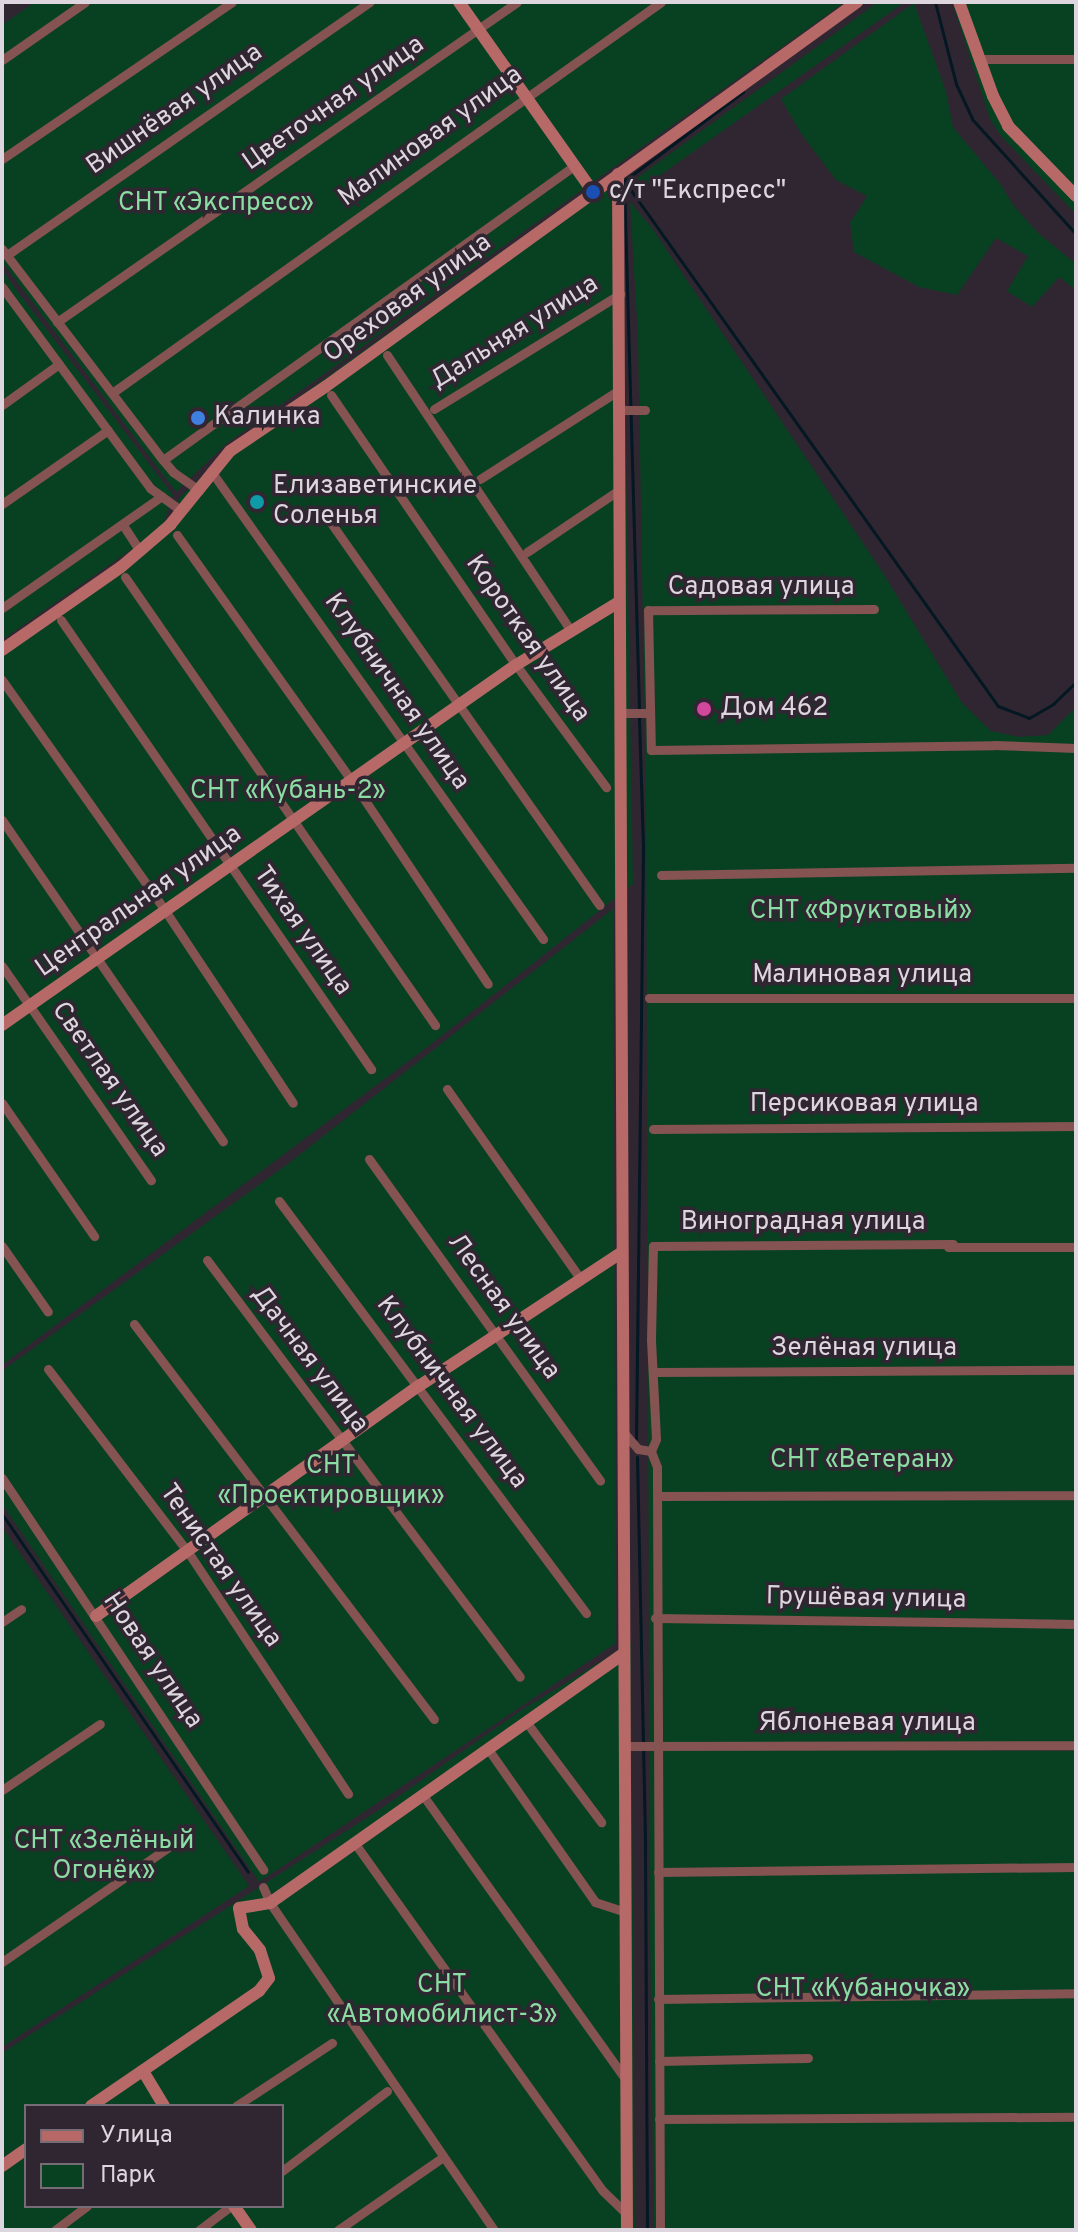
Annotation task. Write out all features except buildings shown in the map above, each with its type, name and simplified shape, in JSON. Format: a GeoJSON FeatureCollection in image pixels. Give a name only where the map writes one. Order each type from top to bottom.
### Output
{"type":"FeatureCollection","features":[{"type":"Feature","properties":{"kind":"street"},"geometry":{"type":"LineString","coordinates":[[2,60],[85,2]]}},
{"type":"Feature","properties":{"kind":"street"},"geometry":{"type":"LineString","coordinates":[[2,159],[232,2]]}},
{"type":"Feature","properties":{"kind":"street","name":"Вишнёвая улица"},"geometry":{"type":"LineString","coordinates":[[4,252],[370,2]]}},
{"type":"Feature","properties":{"kind":"street"},"geometry":{"type":"LineString","coordinates":[[459,2],[593,192]]}},
{"type":"Feature","properties":{"kind":"street","name":"Цветочная улица"},"geometry":{"type":"LineString","coordinates":[[57,322],[517,2]]}},
{"type":"Feature","properties":{"kind":"street","name":"Малиновая улица"},"geometry":{"type":"LineString","coordinates":[[112,393],[661,2]]}},
{"type":"Feature","properties":{"kind":"street","name":"Ореховая улица"},"geometry":{"type":"LineString","coordinates":[[2,650],[140,551],[170,525],[230,451],[325,387],[857,2]]}},
{"type":"Feature","properties":{"kind":"street"},"geometry":{"type":"LineString","coordinates":[[959,2],[978,59],[1008,126],[1076,196]]}},
{"type":"Feature","properties":{"kind":"street"},"geometry":{"type":"LineString","coordinates":[[978,59],[1076,59]]}},
{"type":"Feature","properties":{"kind":"street","name":"Ореховая улица"},"geometry":{"type":"LineString","coordinates":[[163,460],[574,166]]}},
{"type":"Feature","properties":{"kind":"street"},"geometry":{"type":"LineString","coordinates":[[618,174],[619,390],[631,410],[619,490],[627,2230]]}},
{"type":"Feature","properties":{"kind":"street"},"geometry":{"type":"LineString","coordinates":[[4,252],[163,460],[173,472],[199,490]]}},
{"type":"Feature","properties":{"kind":"street"},"geometry":{"type":"LineString","coordinates":[[2,287],[150,488],[180,510]]}},
{"type":"Feature","properties":{"kind":"street","name":"Дальняя улица"},"geometry":{"type":"LineString","coordinates":[[434,409],[620,294]]}},
{"type":"Feature","properties":{"kind":"street"},"geometry":{"type":"LineString","coordinates":[[2,308],[12,301]]}},
{"type":"Feature","properties":{"kind":"street"},"geometry":{"type":"LineString","coordinates":[[387,355],[570,629]]}},
{"type":"Feature","properties":{"kind":"street"},"geometry":{"type":"LineString","coordinates":[[2,405],[59,364]]}},
{"type":"Feature","properties":{"kind":"street"},"geometry":{"type":"LineString","coordinates":[[480,479],[619,390]]}},
{"type":"Feature","properties":{"kind":"street","name":"Короткая улица"},"geometry":{"type":"LineString","coordinates":[[331,395],[516,665],[606,787]]}},
{"type":"Feature","properties":{"kind":"street"},"geometry":{"type":"LineString","coordinates":[[2,504],[108,430]]}},
{"type":"Feature","properties":{"kind":"street","name":"Клубничная улица"},"geometry":{"type":"LineString","coordinates":[[211,471],[543,939]]}},
{"type":"Feature","properties":{"kind":"street"},"geometry":{"type":"LineString","coordinates":[[527,552],[619,490]]}},
{"type":"Feature","properties":{"kind":"street"},"geometry":{"type":"LineString","coordinates":[[2,608],[162,496]]}},
{"type":"Feature","properties":{"kind":"street"},"geometry":{"type":"LineString","coordinates":[[331,523],[599,905]]}},
{"type":"Feature","properties":{"kind":"street"},"geometry":{"type":"LineString","coordinates":[[123,525],[140,551]]}},
{"type":"Feature","properties":{"kind":"street"},"geometry":{"type":"LineString","coordinates":[[177,535],[352,781],[488,984]]}},
{"type":"Feature","properties":{"kind":"street"},"geometry":{"type":"LineString","coordinates":[[125,577],[435,1025]]}},
{"type":"Feature","properties":{"kind":"street","name":"Центральная улица"},"geometry":{"type":"LineString","coordinates":[[2,1025],[516,665],[570,629],[619,602]]}},
{"type":"Feature","properties":{"kind":"street","name":"Садовая улица"},"geometry":{"type":"LineString","coordinates":[[643,713],[648,610],[874,609]]}},
{"type":"Feature","properties":{"kind":"street","name":"Тихая улица"},"geometry":{"type":"LineString","coordinates":[[61,620],[371,1069]]}},
{"type":"Feature","properties":{"kind":"street"},"geometry":{"type":"LineString","coordinates":[[2,680],[166,912],[293,1103]]}},
{"type":"Feature","properties":{"kind":"street"},"geometry":{"type":"LineString","coordinates":[[620,713],[643,713],[651,750],[994,745],[1076,748]]}},
{"type":"Feature","properties":{"kind":"street"},"geometry":{"type":"LineString","coordinates":[[2,820],[223,1141]]}},
{"type":"Feature","properties":{"kind":"street"},"geometry":{"type":"LineString","coordinates":[[661,875],[1076,868]]}},
{"type":"Feature","properties":{"kind":"street","name":"Светлая улица"},"geometry":{"type":"LineString","coordinates":[[2,966],[151,1180]]}},
{"type":"Feature","properties":{"kind":"street","name":"Малиновая улица"},"geometry":{"type":"LineString","coordinates":[[649,998],[1076,998]]}},
{"type":"Feature","properties":{"kind":"street"},"geometry":{"type":"LineString","coordinates":[[447,1089],[581,1280]]}},
{"type":"Feature","properties":{"kind":"street"},"geometry":{"type":"LineString","coordinates":[[2,1103],[94,1236]]}},
{"type":"Feature","properties":{"kind":"street","name":"Персиковая улица"},"geometry":{"type":"LineString","coordinates":[[653,1129],[1076,1126]]}},
{"type":"Feature","properties":{"kind":"street","name":"Лесная улица"},"geometry":{"type":"LineString","coordinates":[[369,1159],[600,1481]]}},
{"type":"Feature","properties":{"kind":"street","name":"Клубничная улица"},"geometry":{"type":"LineString","coordinates":[[279,1201],[586,1613]]}},
{"type":"Feature","properties":{"kind":"street"},"geometry":{"type":"LineString","coordinates":[[1014,1243],[1076,1245]]}},
{"type":"Feature","properties":{"kind":"street","name":"Виноградная улица"},"geometry":{"type":"LineString","coordinates":[[653,1247],[953,1244]]}},
{"type":"Feature","properties":{"kind":"street"},"geometry":{"type":"LineString","coordinates":[[651,1451],[656,1439],[653,1247],[1076,1245]]}},
{"type":"Feature","properties":{"kind":"street"},"geometry":{"type":"LineString","coordinates":[[2,1246],[48,1312]]}},
{"type":"Feature","properties":{"kind":"street"},"geometry":{"type":"LineString","coordinates":[[96,1616],[266,1498],[419,1386],[622,1252]]}},
{"type":"Feature","properties":{"kind":"street","name":"Дачная улица"},"geometry":{"type":"LineString","coordinates":[[207,1260],[520,1677]]}},
{"type":"Feature","properties":{"kind":"street"},"geometry":{"type":"LineString","coordinates":[[134,1324],[434,1719]]}},
{"type":"Feature","properties":{"kind":"street","name":"Тенистая улица"},"geometry":{"type":"LineString","coordinates":[[48,1369],[188,1552],[348,1794]]}},
{"type":"Feature","properties":{"kind":"street","name":"Зелёная улица"},"geometry":{"type":"LineString","coordinates":[[653,1372],[1076,1370]]}},
{"type":"Feature","properties":{"kind":"street"},"geometry":{"type":"LineString","coordinates":[[622,1428],[628,1440],[638,1449],[651,1451],[656,1459],[660,2230]]}},
{"type":"Feature","properties":{"kind":"street","name":"Новая улица"},"geometry":{"type":"LineString","coordinates":[[2,1478],[263,1870]]}},
{"type":"Feature","properties":{"kind":"street"},"geometry":{"type":"LineString","coordinates":[[657,1496],[1076,1495]]}},
{"type":"Feature","properties":{"kind":"street"},"geometry":{"type":"LineString","coordinates":[[2,1622],[21,1609]]}},
{"type":"Feature","properties":{"kind":"street","name":"Грушёвая улица"},"geometry":{"type":"LineString","coordinates":[[655,1618],[1076,1624]]}},
{"type":"Feature","properties":{"kind":"street"},"geometry":{"type":"LineString","coordinates":[[94,2104],[259,1991],[269,1978],[260,1950],[243,1929],[239,1908],[270,1903],[623,1654]]}},
{"type":"Feature","properties":{"kind":"street"},"geometry":{"type":"LineString","coordinates":[[527,1723],[601,1822]]}},
{"type":"Feature","properties":{"kind":"street"},"geometry":{"type":"LineString","coordinates":[[2,1790],[100,1724]]}},
{"type":"Feature","properties":{"kind":"street","name":"Яблоневая улица"},"geometry":{"type":"LineString","coordinates":[[623,1746],[1076,1745]]}},
{"type":"Feature","properties":{"kind":"street"},"geometry":{"type":"LineString","coordinates":[[488,1749],[595,1902],[626,1912]]}},
{"type":"Feature","properties":{"kind":"street"},"geometry":{"type":"LineString","coordinates":[[422,1794],[628,2081]]}},
{"type":"Feature","properties":{"kind":"street"},"geometry":{"type":"LineString","coordinates":[[2,1962],[186,1835]]}},
{"type":"Feature","properties":{"kind":"street"},"geometry":{"type":"LineString","coordinates":[[356,1845],[603,2191],[627,2214]]}},
{"type":"Feature","properties":{"kind":"street"},"geometry":{"type":"LineString","coordinates":[[658,1872],[1076,1867]]}},
{"type":"Feature","properties":{"kind":"street"},"geometry":{"type":"LineString","coordinates":[[263,1887],[270,1903],[494,2230]]}},
{"type":"Feature","properties":{"kind":"street"},"geometry":{"type":"LineString","coordinates":[[658,1999],[1076,1993]]}},
{"type":"Feature","properties":{"kind":"street"},"geometry":{"type":"LineString","coordinates":[[239,2104],[332,2043]]}},
{"type":"Feature","properties":{"kind":"street"},"geometry":{"type":"LineString","coordinates":[[659,2061],[808,2058]]}},
{"type":"Feature","properties":{"kind":"street"},"geometry":{"type":"LineString","coordinates":[[143,2071],[163,2104]]}},
{"type":"Feature","properties":{"kind":"street"},"geometry":{"type":"LineString","coordinates":[[284,2169],[387,2091]]}},
{"type":"Feature","properties":{"kind":"street"},"geometry":{"type":"LineString","coordinates":[[659,2119],[1076,2117]]}},
{"type":"Feature","properties":{"kind":"street"},"geometry":{"type":"LineString","coordinates":[[2,2166],[24,2150]]}},
{"type":"Feature","properties":{"kind":"street"},"geometry":{"type":"LineString","coordinates":[[338,2230],[440,2159]]}},
{"type":"Feature","properties":{"kind":"street"},"geometry":{"type":"LineString","coordinates":[[55,2230],[84,2208]]}},
{"type":"Feature","properties":{"kind":"street"},"geometry":{"type":"LineString","coordinates":[[199,2230],[230,2208]]}},
{"type":"Feature","properties":{"kind":"street"},"geometry":{"type":"LineString","coordinates":[[234,2208],[251,2230]]}},
{"type":"Feature","properties":{"kind":"green space","name":"СНТ «Экспресс»"},"geometry":{"type":"Polygon","coordinates":[[[35,2],[845,2],[226,444],[176,492],[2,262],[2,25],[35,2]]]}},
{"type":"Feature","properties":{"kind":"green space"},"geometry":{"type":"Polygon","coordinates":[[[878,2],[902,4],[645,186],[637,178],[878,2]]]}},
{"type":"Feature","properties":{"kind":"green space"},"geometry":{"type":"Polygon","coordinates":[[[952,2],[1076,2],[1076,214],[1001,136],[990,119],[952,2]]]}},
{"type":"Feature","properties":{"kind":"green space"},"geometry":{"type":"Polygon","coordinates":[[[914,3],[946,92],[953,127],[1038,233],[1076,264],[1076,290],[1059,277],[1032,307],[1007,291],[1028,256],[996,238],[957,295],[919,287],[854,252],[850,223],[867,196],[836,180],[800,132],[781,99],[914,3]]]}},
{"type":"Feature","properties":{"kind":"green space","name":"СНТ «Кубань-2»"},"geometry":{"type":"Polygon","coordinates":[[[621,166],[633,884],[430,1045],[2,1365],[2,645],[169,527],[179,498],[242,438],[621,166]]]}},
{"type":"Feature","properties":{"kind":"green space"},"geometry":{"type":"Polygon","coordinates":[[[630,202],[652,228],[883,573],[962,703],[991,731],[1019,737],[1048,735],[1076,707],[1076,1748],[671,1750],[1076,1751],[1076,2230],[654,2230],[646,794],[638,337],[630,202]]]}},
{"type":"Feature","properties":{"kind":"green space"},"geometry":{"type":"Polygon","coordinates":[[[2,271],[173,495],[162,528],[2,640],[2,271]]]}},
{"type":"Feature","properties":{"kind":"green space","name":"СНТ «Проектировщик»"},"geometry":{"type":"Polygon","coordinates":[[[613,909],[616,1643],[259,1882],[2,1504],[2,1371],[289,1163],[613,909]]]}},
{"type":"Feature","properties":{"kind":"green space","name":"СНТ «Зелёный Огонёк»"},"geometry":{"type":"Polygon","coordinates":[[[2,1527],[249,1886],[2,2047],[2,1527]]]}},
{"type":"Feature","properties":{"kind":"green space","name":"СНТ «Автомобилист-3»"},"geometry":{"type":"Polygon","coordinates":[[[631,1643],[635,2230],[2,2230],[2,2053],[382,1808],[520,1711],[631,1643]]]}},
{"type":"Feature","properties":{"kind":"waterway"},"geometry":{"type":"LineString","coordinates":[[935,2],[956,84],[972,119],[1076,234]]}},
{"type":"Feature","properties":{"kind":"waterway"},"geometry":{"type":"LineString","coordinates":[[639,709],[624,181],[743,92]]}},
{"type":"Feature","properties":{"kind":"waterway"},"geometry":{"type":"LineString","coordinates":[[625,182],[998,706],[1029,718],[1053,704],[1076,682]]}},
{"type":"Feature","properties":{"kind":"waterway"},"geometry":{"type":"LineString","coordinates":[[636,1439],[643,846],[639,717]]}},
{"type":"Feature","properties":{"kind":"waterway"},"geometry":{"type":"LineString","coordinates":[[637,1457],[645,1846],[647,2230]]}},
{"type":"Feature","properties":{"kind":"waterway"},"geometry":{"type":"LineString","coordinates":[[2,1514],[248,1872]]}},
{"type":"Feature","properties":{"kind":"place","name":"с/т \"Експресс\""},"geometry":{"type":"Point","coordinates":[593,192]}},
{"type":"Feature","properties":{"kind":"place","name":"Калинка"},"geometry":{"type":"Point","coordinates":[198,418]}},
{"type":"Feature","properties":{"kind":"place","name":"Елизаветинские Соленья"},"geometry":{"type":"Point","coordinates":[257,502]}},
{"type":"Feature","properties":{"kind":"place","name":"Дом 462"},"geometry":{"type":"Point","coordinates":[704,709]}},
{"type":"Feature","properties":{"kind":"park label","name":"СНТ «Фруктовый»"},"geometry":{"type":"Point","coordinates":[861,912]}},
{"type":"Feature","properties":{"kind":"park label","name":"СНТ «Ветеран»"},"geometry":{"type":"Point","coordinates":[862,1461]}},
{"type":"Feature","properties":{"kind":"park label","name":"СНТ «Кубаночка»"},"geometry":{"type":"Point","coordinates":[863,1990]}}]}
